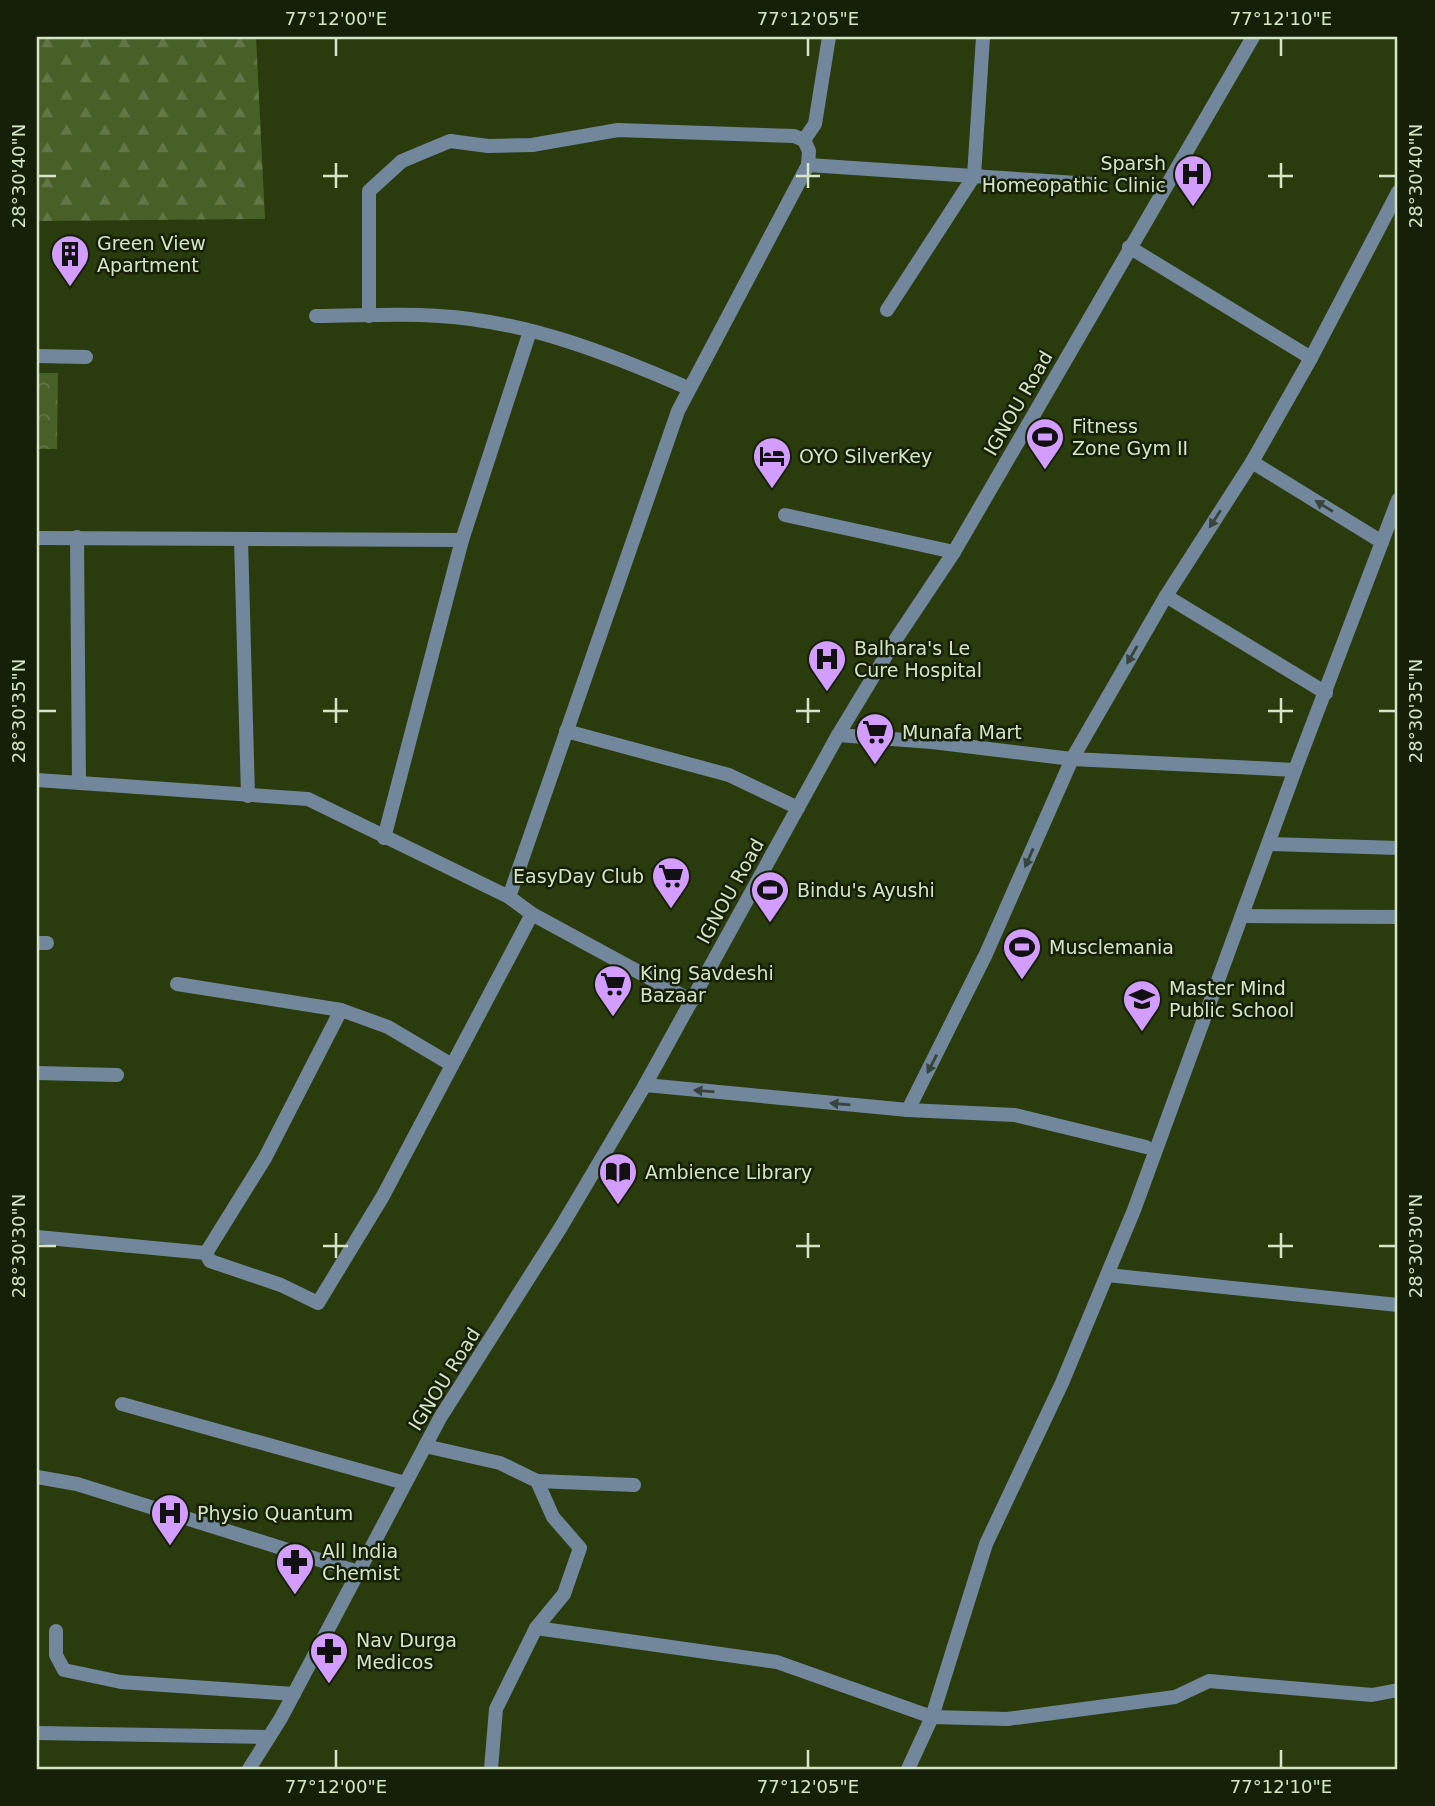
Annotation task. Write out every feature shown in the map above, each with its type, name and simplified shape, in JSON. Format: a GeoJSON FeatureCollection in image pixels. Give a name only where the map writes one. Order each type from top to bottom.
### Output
{"type":"FeatureCollection","features":[{"type":"Feature","properties":{"kind":"street"},"geometry":{"type":"LineString","coordinates":[[804,140],[815,124],[829,37]]}},
{"type":"Feature","properties":{"kind":"street"},"geometry":{"type":"LineString","coordinates":[[887,310],[974,176],[983,37]]}},
{"type":"Feature","properties":{"kind":"street","name":"IGNOU Road"},"geometry":{"type":"LineString","coordinates":[[249,1769],[294,1694],[425,1446],[528,1283],[645,1086],[838,735],[896,639],[954,552],[1129,247],[1254,37]]}},
{"type":"Feature","properties":{"kind":"street"},"geometry":{"type":"LineString","coordinates":[[369,316],[369,191],[402,161],[450,141],[531,145],[618,130],[794,136],[804,140],[809,151],[808,165],[688,388],[509,897]]}},
{"type":"Feature","properties":{"kind":"street"},"geometry":{"type":"LineString","coordinates":[[808,165],[1092,184]]}},
{"type":"Feature","properties":{"kind":"street"},"geometry":{"type":"LineString","coordinates":[[908,1110],[986,954],[1072,759],[1166,596],[1251,462],[1311,358],[1398,192]]}},
{"type":"Feature","properties":{"kind":"street"},"geometry":{"type":"LineString","coordinates":[[1129,247],[1311,358]]}},
{"type":"Feature","properties":{"kind":"street"},"geometry":{"type":"LineString","coordinates":[[316,316],[438,316],[530,331],[625,359],[688,388]]}},
{"type":"Feature","properties":{"kind":"street"},"geometry":{"type":"LineString","coordinates":[[384,838],[462,540],[530,331]]}},
{"type":"Feature","properties":{"kind":"street"},"geometry":{"type":"LineString","coordinates":[[37,356],[86,357]]}},
{"type":"Feature","properties":{"kind":"street"},"geometry":{"type":"LineString","coordinates":[[1251,462],[1382,542]]}},
{"type":"Feature","properties":{"kind":"street"},"geometry":{"type":"LineString","coordinates":[[908,1769],[932,1717],[986,1544],[1062,1383],[1107,1275],[1398,500]]}},
{"type":"Feature","properties":{"kind":"street"},"geometry":{"type":"LineString","coordinates":[[785,515],[954,552]]}},
{"type":"Feature","properties":{"kind":"street"},"geometry":{"type":"LineString","coordinates":[[77,537],[79,782]]}},
{"type":"Feature","properties":{"kind":"street"},"geometry":{"type":"LineString","coordinates":[[37,538],[462,540]]}},
{"type":"Feature","properties":{"kind":"street"},"geometry":{"type":"LineString","coordinates":[[241,538],[248,796]]}},
{"type":"Feature","properties":{"kind":"street"},"geometry":{"type":"LineString","coordinates":[[1166,596],[1326,693]]}},
{"type":"Feature","properties":{"kind":"street"},"geometry":{"type":"LineString","coordinates":[[566,732],[729,775],[798,808]]}},
{"type":"Feature","properties":{"kind":"street"},"geometry":{"type":"LineString","coordinates":[[838,735],[932,741],[1072,759],[1295,770]]}},
{"type":"Feature","properties":{"kind":"street"},"geometry":{"type":"LineString","coordinates":[[37,780],[308,799],[509,897],[532,914],[692,1001]]}},
{"type":"Feature","properties":{"kind":"street"},"geometry":{"type":"LineString","coordinates":[[1270,844],[1398,848]]}},
{"type":"Feature","properties":{"kind":"street"},"geometry":{"type":"LineString","coordinates":[[206,1253],[210,1261],[281,1285],[318,1303],[383,1196],[532,914]]}},
{"type":"Feature","properties":{"kind":"street"},"geometry":{"type":"LineString","coordinates":[[1243,916],[1398,917]]}},
{"type":"Feature","properties":{"kind":"street"},"geometry":{"type":"LineString","coordinates":[[177,984],[341,1010],[388,1027],[452,1065]]}},
{"type":"Feature","properties":{"kind":"street"},"geometry":{"type":"LineString","coordinates":[[206,1253],[265,1158],[341,1010]]}},
{"type":"Feature","properties":{"kind":"street"},"geometry":{"type":"LineString","coordinates":[[37,1073],[117,1076]]}},
{"type":"Feature","properties":{"kind":"street"},"geometry":{"type":"LineString","coordinates":[[645,1086],[908,1110],[1015,1115],[1146,1147]]}},
{"type":"Feature","properties":{"kind":"street"},"geometry":{"type":"LineString","coordinates":[[37,1237],[206,1253]]}},
{"type":"Feature","properties":{"kind":"street"},"geometry":{"type":"LineString","coordinates":[[1107,1275],[1398,1305]]}},
{"type":"Feature","properties":{"kind":"street"},"geometry":{"type":"LineString","coordinates":[[122,1404],[405,1483]]}},
{"type":"Feature","properties":{"kind":"street"},"geometry":{"type":"LineString","coordinates":[[425,1446],[500,1463],[537,1481],[634,1485]]}},
{"type":"Feature","properties":{"kind":"street"},"geometry":{"type":"LineString","coordinates":[[37,1476],[77,1484],[358,1572]]}},
{"type":"Feature","properties":{"kind":"street"},"geometry":{"type":"LineString","coordinates":[[491,1769],[496,1709],[536,1628],[564,1594],[580,1548],[553,1517],[537,1481]]}},
{"type":"Feature","properties":{"kind":"street"},"geometry":{"type":"LineString","coordinates":[[536,1628],[777,1662],[932,1717],[1007,1720],[1175,1697],[1209,1681],[1372,1695],[1398,1690]]}},
{"type":"Feature","properties":{"kind":"street"},"geometry":{"type":"LineString","coordinates":[[56,1631],[56,1655],[64,1670],[77,1675],[121,1682],[294,1694]]}},
{"type":"Feature","properties":{"kind":"street"},"geometry":{"type":"LineString","coordinates":[[37,1734],[269,1737]]}},
{"type":"Feature","properties":{"kind":"green space"},"geometry":{"type":"Polygon","coordinates":[[[37,37],[256,37],[265,219],[37,221],[37,37]]]}},
{"type":"Feature","properties":{"kind":"green space"},"geometry":{"type":"Polygon","coordinates":[[[37,373],[58,373],[57,449],[37,449],[37,373]]]}},
{"type":"Feature","properties":{"kind":"place","name":"Sparsh Homeopathic Clinic"},"geometry":{"type":"Point","coordinates":[1193,208]}},
{"type":"Feature","properties":{"kind":"place","name":"Green View Apartment"},"geometry":{"type":"Point","coordinates":[70,288]}},
{"type":"Feature","properties":{"kind":"place","name":"Fitness Zone Gym II"},"geometry":{"type":"Point","coordinates":[1045,471]}},
{"type":"Feature","properties":{"kind":"place","name":"OYO SilverKey"},"geometry":{"type":"Point","coordinates":[772,490]}},
{"type":"Feature","properties":{"kind":"place","name":"Balhara's Le Cure Hospital"},"geometry":{"type":"Point","coordinates":[827,693]}},
{"type":"Feature","properties":{"kind":"place","name":"Munafa Mart"},"geometry":{"type":"Point","coordinates":[875,766]}},
{"type":"Feature","properties":{"kind":"place","name":"EasyDay Club"},"geometry":{"type":"Point","coordinates":[671,910]}},
{"type":"Feature","properties":{"kind":"place","name":"Bindu's Ayushi"},"geometry":{"type":"Point","coordinates":[770,924]}},
{"type":"Feature","properties":{"kind":"place","name":"Musclemania"},"geometry":{"type":"Point","coordinates":[1022,981]}},
{"type":"Feature","properties":{"kind":"place","name":"King Savdeshi Bazaar"},"geometry":{"type":"Point","coordinates":[613,1018]}},
{"type":"Feature","properties":{"kind":"place","name":"Master Mind Public School"},"geometry":{"type":"Point","coordinates":[1142,1033]}},
{"type":"Feature","properties":{"kind":"place","name":"Ambience Library"},"geometry":{"type":"Point","coordinates":[618,1206]}},
{"type":"Feature","properties":{"kind":"place","name":"Physio Quantum"},"geometry":{"type":"Point","coordinates":[170,1547]}},
{"type":"Feature","properties":{"kind":"place","name":"All India Chemist"},"geometry":{"type":"Point","coordinates":[295,1596]}},
{"type":"Feature","properties":{"kind":"place","name":"Nav Durga Medicos"},"geometry":{"type":"Point","coordinates":[329,1685]}}]}
